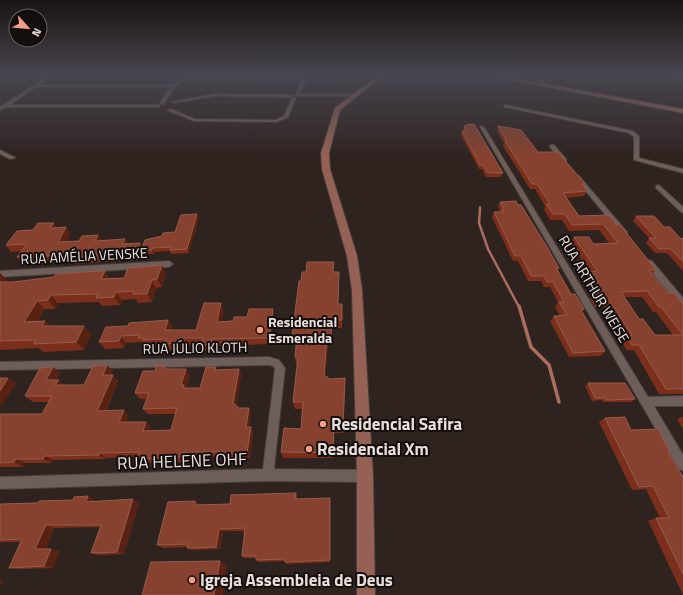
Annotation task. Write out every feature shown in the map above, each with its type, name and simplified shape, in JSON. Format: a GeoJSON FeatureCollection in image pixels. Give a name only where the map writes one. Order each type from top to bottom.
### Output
{"type":"FeatureCollection","features":[{"type":"Feature","properties":{"kind":"street"},"geometry":{"type":"LineString","coordinates":[[0,109],[12,102]]}},
{"type":"Feature","properties":{"kind":"street"},"geometry":{"type":"LineString","coordinates":[[163,109],[162,103],[183,102]]}},
{"type":"Feature","properties":{"kind":"street"},"geometry":{"type":"LineString","coordinates":[[163,109],[194,120],[277,121],[286,118],[293,102]]}},
{"type":"Feature","properties":{"kind":"street"},"geometry":{"type":"LineString","coordinates":[[346,102],[337,109],[325,153],[326,169],[352,256],[357,290],[365,476],[366,595]]}},
{"type":"Feature","properties":{"kind":"street"},"geometry":{"type":"LineString","coordinates":[[634,102],[683,111]]}},
{"type":"Feature","properties":{"kind":"street"},"geometry":{"type":"LineString","coordinates":[[6,106],[163,109],[175,107],[175,103]]}},
{"type":"Feature","properties":{"kind":"street"},"geometry":{"type":"LineString","coordinates":[[506,106],[631,132],[637,136],[636,159],[683,171]]}},
{"type":"Feature","properties":{"kind":"street","name":"RUA ARTHUR WEISE"},"geometry":{"type":"LineString","coordinates":[[482,128],[683,465]]}},
{"type":"Feature","properties":{"kind":"street"},"geometry":{"type":"LineString","coordinates":[[552,146],[567,165]]}},
{"type":"Feature","properties":{"kind":"street"},"geometry":{"type":"LineString","coordinates":[[0,152],[12,158]]}},
{"type":"Feature","properties":{"kind":"street"},"geometry":{"type":"LineString","coordinates":[[572,171],[628,237]]}},
{"type":"Feature","properties":{"kind":"street"},"geometry":{"type":"LineString","coordinates":[[658,187],[683,211]]}},
{"type":"Feature","properties":{"kind":"street"},"geometry":{"type":"LineString","coordinates":[[643,255],[683,304]]}},
{"type":"Feature","properties":{"kind":"street","name":"RUA AMÉLIA VENSKE"},"geometry":{"type":"LineString","coordinates":[[0,274],[169,264]]}},
{"type":"Feature","properties":{"kind":"street","name":"RUA JÚLIO KLOTH"},"geometry":{"type":"LineString","coordinates":[[0,366],[269,361],[276,363],[280,368],[268,475]]}},
{"type":"Feature","properties":{"kind":"street"},"geometry":{"type":"LineString","coordinates":[[645,402],[683,401]]}},
{"type":"Feature","properties":{"kind":"street","name":"RUA HELENE OHF"},"geometry":{"type":"LineString","coordinates":[[0,483],[268,475],[365,476]]}},
{"type":"Feature","properties":{"kind":"building"},"geometry":{"type":"Polygon","coordinates":[[[474,124],[503,173],[488,173],[483,165],[480,165],[462,131],[466,131],[464,126],[474,124]]]}},
{"type":"Feature","properties":{"kind":"building"},"geometry":{"type":"Polygon","coordinates":[[[498,126],[521,130],[538,152],[558,152],[585,184],[582,184],[587,191],[563,193],[579,216],[608,215],[617,225],[620,225],[656,270],[649,270],[652,274],[668,293],[674,293],[683,304],[683,335],[683,389],[666,389],[639,345],[632,345],[626,336],[632,335],[616,310],[609,301],[599,302],[594,293],[604,293],[590,272],[597,271],[574,237],[589,237],[593,244],[618,243],[603,224],[572,225],[565,214],[553,214],[546,204],[550,204],[537,184],[532,184],[505,141],[507,141],[498,126]],[[647,291],[621,292],[639,319],[643,319],[655,335],[683,335],[647,291]]]}},
{"type":"Feature","properties":{"kind":"building"},"geometry":{"type":"Polygon","coordinates":[[[516,201],[518,205],[521,205],[547,247],[559,268],[556,268],[571,294],[575,294],[584,309],[581,310],[605,351],[573,353],[554,316],[567,315],[559,302],[564,302],[553,282],[547,282],[544,276],[531,276],[521,256],[515,256],[494,212],[503,212],[502,210],[504,210],[500,202],[516,201]]]}},
{"type":"Feature","properties":{"kind":"building"},"geometry":{"type":"Polygon","coordinates":[[[197,214],[187,249],[170,250],[171,247],[141,250],[145,240],[162,236],[163,233],[175,232],[181,215],[197,214]]]}},
{"type":"Feature","properties":{"kind":"building"},"geometry":{"type":"Polygon","coordinates":[[[636,216],[654,216],[664,227],[670,227],[681,239],[683,238],[683,262],[671,249],[659,249],[649,238],[656,238],[636,216]]]}},
{"type":"Feature","properties":{"kind":"building"},"geometry":{"type":"Polygon","coordinates":[[[38,223],[54,223],[50,228],[66,227],[58,242],[79,241],[82,236],[98,235],[95,241],[125,239],[122,244],[140,243],[136,253],[69,258],[71,255],[17,257],[27,244],[6,245],[17,231],[33,230],[38,223]]]}},
{"type":"Feature","properties":{"kind":"building"},"geometry":{"type":"Polygon","coordinates":[[[307,262],[334,262],[333,272],[339,272],[338,304],[342,304],[342,320],[332,320],[331,336],[327,336],[324,375],[330,379],[345,378],[343,427],[334,427],[333,453],[281,452],[284,428],[301,429],[303,402],[293,402],[298,357],[295,357],[297,336],[292,336],[299,281],[301,281],[302,272],[306,272],[307,262]]]}},
{"type":"Feature","properties":{"kind":"building"},"geometry":{"type":"Polygon","coordinates":[[[162,265],[157,279],[152,280],[147,294],[133,294],[134,291],[116,292],[114,297],[96,298],[98,294],[51,295],[48,300],[37,301],[24,322],[45,321],[42,326],[84,326],[76,342],[34,344],[36,340],[0,341],[0,282],[54,277],[56,274],[99,271],[105,271],[101,279],[124,278],[128,268],[162,265]]]}},
{"type":"Feature","properties":{"kind":"building"},"geometry":{"type":"Polygon","coordinates":[[[204,303],[221,303],[217,322],[233,321],[234,317],[247,317],[249,309],[273,309],[269,338],[212,339],[211,345],[201,345],[203,338],[182,338],[180,343],[164,344],[166,339],[143,340],[144,338],[138,338],[139,335],[121,336],[119,341],[99,342],[106,327],[128,326],[129,323],[168,320],[165,330],[196,330],[204,303]]]}},
{"type":"Feature","properties":{"kind":"building"},"geometry":{"type":"Polygon","coordinates":[[[107,365],[103,375],[113,375],[97,411],[124,410],[119,422],[146,422],[143,431],[171,430],[177,408],[143,409],[149,393],[135,393],[143,371],[155,371],[156,366],[165,366],[164,369],[186,369],[181,385],[184,385],[183,388],[200,388],[206,367],[216,367],[215,370],[239,369],[233,403],[239,408],[249,408],[246,427],[251,427],[247,453],[225,454],[225,452],[191,452],[181,453],[180,457],[137,459],[139,452],[100,453],[99,455],[45,456],[43,459],[16,459],[14,462],[0,463],[0,414],[42,414],[52,396],[25,396],[40,368],[53,367],[46,380],[59,380],[55,385],[84,385],[93,366],[107,365]]]}},
{"type":"Feature","properties":{"kind":"building"},"geometry":{"type":"Polygon","coordinates":[[[0,378],[8,378],[0,391],[0,378]]]}},
{"type":"Feature","properties":{"kind":"building"},"geometry":{"type":"Polygon","coordinates":[[[588,383],[625,383],[635,399],[607,400],[605,398],[595,398],[588,383]]]}},
{"type":"Feature","properties":{"kind":"building"},"geometry":{"type":"Polygon","coordinates":[[[625,417],[631,430],[658,429],[670,452],[668,452],[683,477],[683,574],[656,518],[669,518],[653,486],[639,487],[605,418],[625,417]]]}},
{"type":"Feature","properties":{"kind":"building"},"geometry":{"type":"Polygon","coordinates":[[[296,493],[295,499],[330,498],[330,560],[285,562],[285,559],[256,560],[256,556],[242,556],[245,528],[219,529],[216,547],[187,548],[188,544],[157,545],[168,502],[195,501],[195,505],[230,504],[231,495],[296,493]]]}},
{"type":"Feature","properties":{"kind":"building"},"geometry":{"type":"Polygon","coordinates":[[[88,496],[86,502],[133,499],[117,552],[91,553],[101,525],[46,525],[35,549],[51,549],[44,566],[9,568],[22,539],[0,540],[0,504],[73,500],[74,497],[88,496]]]}},
{"type":"Feature","properties":{"kind":"building","name":"Igreja Assembleia de Deus"},"geometry":{"type":"Polygon","coordinates":[[[220,561],[214,595],[142,595],[151,562],[220,561]]]}},
{"type":"Feature","properties":{"kind":"waterway"},"geometry":{"type":"LineString","coordinates":[[480,208],[479,223],[488,249],[519,307]]}},
{"type":"Feature","properties":{"kind":"waterway"},"geometry":{"type":"LineString","coordinates":[[519,306],[531,347],[549,365],[559,402]]}},
{"type":"Feature","properties":{"kind":"place","name":"Residencial Esmeralda"},"geometry":{"type":"Point","coordinates":[260,330]}},
{"type":"Feature","properties":{"kind":"place","name":"Residencial Safira"},"geometry":{"type":"Point","coordinates":[323,424]}},
{"type":"Feature","properties":{"kind":"place","name":"Residencial Xm"},"geometry":{"type":"Point","coordinates":[309,449]}},
{"type":"Feature","properties":{"kind":"place","name":"Igreja Assembleia de Deus"},"geometry":{"type":"Point","coordinates":[192,580]}}]}
